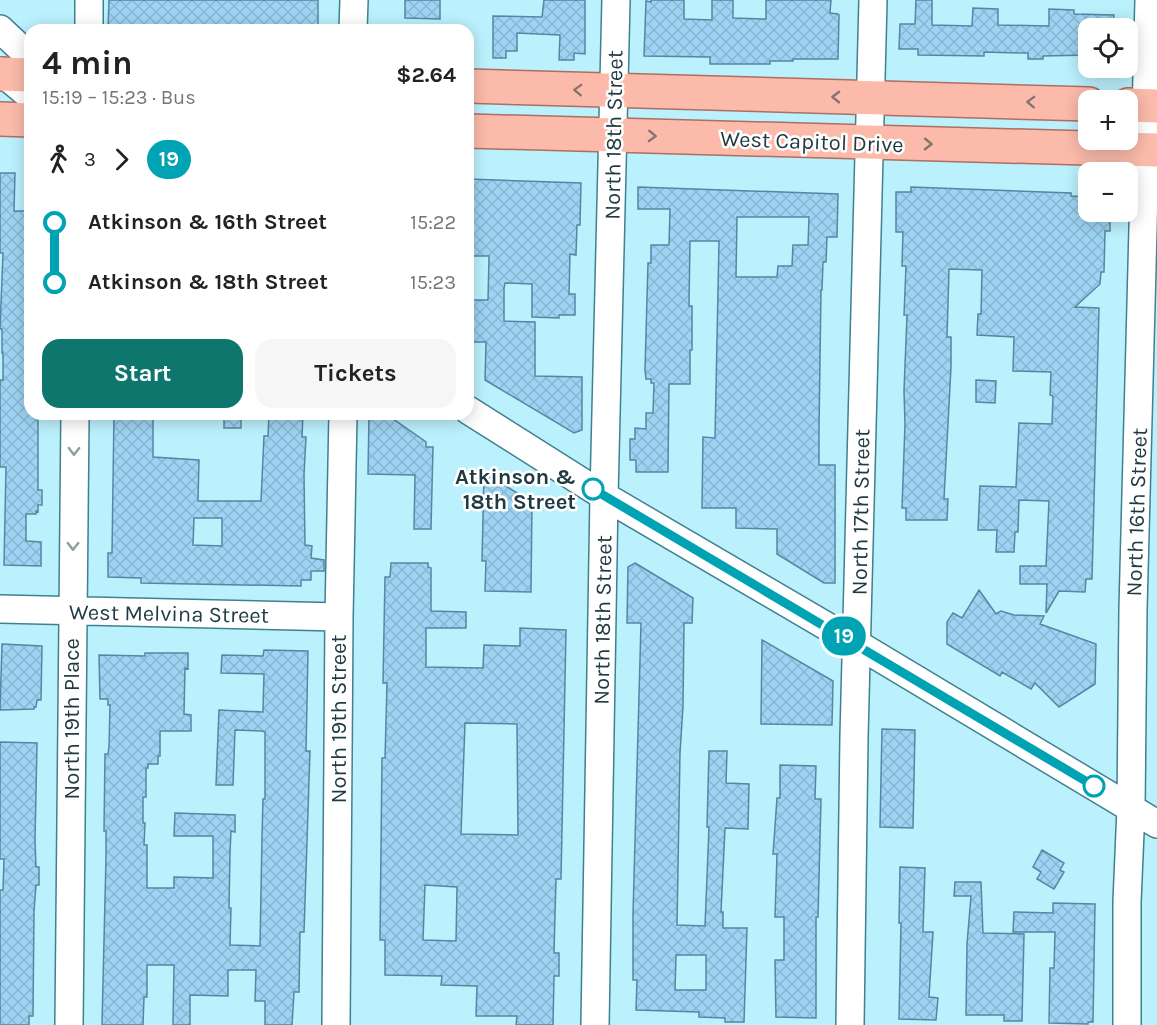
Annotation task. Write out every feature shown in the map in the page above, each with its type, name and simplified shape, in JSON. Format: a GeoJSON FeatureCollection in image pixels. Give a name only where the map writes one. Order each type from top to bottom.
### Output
{"type":"FeatureCollection","features":[{"type":"Feature","properties":{"kind":"main road","name":"West Capitol Drive"},"geometry":{"type":"LineString","coordinates":[[474,86],[1078,104]]}},
{"type":"Feature","properties":{"kind":"main road"},"geometry":{"type":"LineString","coordinates":[[0,119],[24,120]]}},
{"type":"Feature","properties":{"kind":"main road","name":"West Capitol Drive"},"geometry":{"type":"LineString","coordinates":[[474,131],[1152,150]]}},
{"type":"Feature","properties":{"kind":"street"},"geometry":{"type":"LineString","coordinates":[[89,0],[89,24]]}},
{"type":"Feature","properties":{"kind":"street"},"geometry":{"type":"LineString","coordinates":[[353,24],[354,0]]}},
{"type":"Feature","properties":{"kind":"street","name":"North 18th Street"},"geometry":{"type":"LineString","coordinates":[[595,1025],[604,496],[616,0]]}},
{"type":"Feature","properties":{"kind":"street","name":"North 17th Street"},"geometry":{"type":"LineString","coordinates":[[849,1025],[873,0]]}},
{"type":"Feature","properties":{"kind":"street","name":"North 16th Street"},"geometry":{"type":"LineString","coordinates":[[1127,1025],[1133,609],[1152,150],[1144,106],[1149,0]]}},
{"type":"Feature","properties":{"kind":"street"},"geometry":{"type":"LineString","coordinates":[[0,29],[13,70],[24,87]]}},
{"type":"Feature","properties":{"kind":"street"},"geometry":{"type":"LineString","coordinates":[[474,414],[604,496],[1157,824]]}},
{"type":"Feature","properties":{"kind":"street","name":"North 19th Place"},"geometry":{"type":"LineString","coordinates":[[69,1025],[75,420]]}},
{"type":"Feature","properties":{"kind":"street","name":"North 19th Street"},"geometry":{"type":"LineString","coordinates":[[336,1025],[343,420]]}},
{"type":"Feature","properties":{"kind":"street","name":"West Melvina Street"},"geometry":{"type":"LineString","coordinates":[[0,609],[339,617]]}},
{"type":"Feature","properties":{"kind":"building"},"geometry":{"type":"Polygon","coordinates":[[[109,0],[318,0],[318,24],[108,24],[109,0]]]}},
{"type":"Feature","properties":{"kind":"building"},"geometry":{"type":"Polygon","coordinates":[[[405,0],[440,0],[440,19],[405,18],[405,0]]]}},
{"type":"Feature","properties":{"kind":"building"},"geometry":{"type":"Polygon","coordinates":[[[544,0],[585,0],[585,54],[574,53],[574,60],[559,60],[560,35],[517,33],[517,51],[506,51],[506,58],[493,58],[493,16],[542,17],[544,0]]]}},
{"type":"Feature","properties":{"kind":"building"},"geometry":{"type":"Polygon","coordinates":[[[651,0],[684,0],[684,19],[712,20],[712,0],[733,0],[733,18],[766,19],[766,0],[831,0],[830,13],[839,15],[838,59],[793,59],[793,61],[770,61],[770,64],[710,64],[710,57],[644,56],[646,1],[651,2],[651,0]]]}},
{"type":"Feature","properties":{"kind":"building"},"geometry":{"type":"Polygon","coordinates":[[[916,0],[932,0],[932,25],[972,26],[973,8],[998,9],[998,25],[1049,26],[1049,9],[1074,10],[1074,14],[1114,15],[1114,18],[1078,18],[1078,55],[1043,56],[1043,59],[1028,59],[1028,53],[984,52],[984,56],[918,55],[918,49],[899,49],[900,24],[915,24],[916,0]]]}},
{"type":"Feature","properties":{"kind":"building"},"geometry":{"type":"Polygon","coordinates":[[[0,173],[15,173],[14,211],[24,211],[24,420],[38,420],[38,490],[42,490],[42,505],[38,505],[38,512],[26,514],[26,541],[41,542],[41,566],[4,565],[6,467],[0,467],[0,380],[3,380],[3,353],[2,329],[0,329],[3,253],[0,253],[0,173]]]}},
{"type":"Feature","properties":{"kind":"building"},"geometry":{"type":"Polygon","coordinates":[[[474,179],[581,183],[580,225],[577,225],[576,255],[570,254],[569,294],[575,294],[575,315],[559,315],[559,318],[532,317],[532,284],[505,283],[504,321],[535,322],[535,376],[582,377],[582,430],[574,433],[485,380],[486,342],[474,342],[474,300],[488,300],[489,256],[474,256],[474,179]]]}},
{"type":"Feature","properties":{"kind":"building"},"geometry":{"type":"Polygon","coordinates":[[[638,187],[838,194],[837,237],[827,237],[826,262],[823,262],[819,429],[819,465],[835,465],[835,583],[824,583],[777,554],[777,529],[736,528],[736,508],[702,508],[703,437],[715,438],[719,241],[690,241],[689,306],[692,306],[692,350],[690,350],[690,384],[669,384],[668,472],[636,472],[636,460],[630,460],[630,439],[635,439],[635,428],[646,429],[646,413],[653,413],[654,383],[651,383],[651,379],[646,379],[645,370],[648,263],[651,263],[651,245],[669,245],[670,209],[638,209],[638,187]],[[737,217],[736,277],[777,277],[778,266],[792,266],[793,245],[808,245],[809,217],[737,217]]]}},
{"type":"Feature","properties":{"kind":"building"},"geometry":{"type":"Polygon","coordinates":[[[911,187],[1071,193],[1071,196],[1078,196],[1078,222],[1110,222],[1110,231],[1105,231],[1104,272],[1101,272],[1100,284],[1075,307],[1099,308],[1092,579],[1086,579],[1085,592],[1059,591],[1046,613],[1047,584],[1020,584],[1020,566],[1046,566],[1049,501],[1019,500],[1018,532],[1015,532],[1014,552],[996,552],[997,530],[978,530],[980,486],[1016,487],[1019,423],[1052,424],[1053,396],[1050,395],[1051,372],[1013,371],[1014,337],[977,335],[978,314],[981,314],[982,270],[949,269],[947,337],[951,337],[951,367],[944,499],[948,499],[947,520],[906,520],[906,508],[902,508],[907,315],[904,315],[906,266],[902,266],[903,232],[896,232],[896,192],[911,192],[911,187]]]}},
{"type":"Feature","properties":{"kind":"building"},"geometry":{"type":"Polygon","coordinates":[[[976,380],[996,381],[995,403],[976,402],[976,380]]]}},
{"type":"Feature","properties":{"kind":"building"},"geometry":{"type":"Polygon","coordinates":[[[114,420],[153,420],[153,457],[199,460],[198,501],[261,501],[264,436],[268,436],[269,420],[303,420],[302,437],[306,437],[305,545],[312,546],[311,558],[324,560],[324,571],[311,571],[311,580],[301,580],[301,586],[141,583],[141,578],[108,577],[108,553],[112,553],[114,420]],[[194,518],[193,545],[222,546],[222,518],[194,518]]]}},
{"type":"Feature","properties":{"kind":"building"},"geometry":{"type":"Polygon","coordinates":[[[224,420],[241,420],[241,428],[224,428],[224,420]]]}},
{"type":"Feature","properties":{"kind":"building"},"geometry":{"type":"Polygon","coordinates":[[[369,420],[395,420],[426,442],[426,447],[433,447],[431,529],[414,529],[415,475],[368,474],[369,420]]]}},
{"type":"Feature","properties":{"kind":"building"},"geometry":{"type":"Polygon","coordinates":[[[484,473],[532,502],[531,592],[485,591],[486,561],[482,561],[484,473]]]}},
{"type":"Feature","properties":{"kind":"building"},"geometry":{"type":"Polygon","coordinates":[[[391,563],[428,563],[428,567],[431,568],[431,611],[466,612],[466,628],[426,628],[426,667],[483,668],[484,645],[520,646],[520,628],[566,630],[561,879],[556,879],[554,953],[559,953],[559,976],[554,976],[553,1025],[516,1025],[517,1016],[476,1016],[477,986],[441,985],[442,976],[385,975],[385,940],[380,940],[382,758],[385,758],[387,683],[383,683],[385,577],[390,577],[391,563]],[[465,723],[461,834],[518,835],[517,724],[465,723]],[[425,885],[423,940],[456,941],[457,887],[425,885]]]}},
{"type":"Feature","properties":{"kind":"building"},"geometry":{"type":"Polygon","coordinates":[[[635,563],[693,598],[692,623],[684,623],[677,925],[705,926],[709,751],[727,751],[726,783],[749,784],[748,829],[725,828],[721,912],[723,912],[723,928],[747,928],[744,1022],[725,1022],[725,1018],[699,1017],[699,1012],[636,1010],[637,980],[633,980],[633,914],[641,623],[627,623],[628,567],[635,563]],[[676,955],[675,990],[706,990],[706,955],[676,955]]]}},
{"type":"Feature","properties":{"kind":"building"},"geometry":{"type":"Polygon","coordinates":[[[979,590],[996,614],[1001,611],[1014,615],[1044,616],[1040,624],[1096,644],[1095,684],[1059,707],[1035,683],[1031,689],[1002,672],[1000,676],[947,644],[947,622],[953,613],[962,618],[979,590]]]}},
{"type":"Feature","properties":{"kind":"building"},"geometry":{"type":"Polygon","coordinates":[[[762,640],[833,681],[832,725],[761,724],[762,640]]]}},
{"type":"Feature","properties":{"kind":"building"},"geometry":{"type":"Polygon","coordinates":[[[2,644],[42,646],[41,700],[37,700],[34,709],[0,710],[2,644]]]}},
{"type":"Feature","properties":{"kind":"building"},"geometry":{"type":"Polygon","coordinates":[[[264,650],[308,651],[306,751],[310,751],[304,932],[300,932],[299,992],[294,992],[292,1025],[265,1025],[265,1001],[255,1001],[256,970],[228,970],[228,996],[190,995],[190,1025],[173,1025],[174,965],[147,965],[147,997],[144,997],[143,1025],[102,1025],[106,857],[105,754],[108,754],[109,747],[110,705],[108,705],[108,699],[100,699],[99,655],[145,656],[145,653],[188,653],[188,669],[185,668],[184,714],[191,715],[191,731],[160,731],[158,764],[148,764],[146,768],[143,823],[145,823],[144,845],[147,845],[147,888],[174,888],[174,877],[213,878],[213,836],[174,836],[175,813],[235,815],[235,832],[231,831],[230,853],[230,945],[260,946],[265,732],[235,730],[233,785],[216,785],[219,710],[263,712],[264,674],[221,673],[222,655],[263,656],[264,650]]]}},
{"type":"Feature","properties":{"kind":"building"},"geometry":{"type":"Polygon","coordinates":[[[882,729],[915,730],[913,828],[880,827],[882,729]]]}},
{"type":"Feature","properties":{"kind":"building"},"geometry":{"type":"Polygon","coordinates":[[[0,742],[37,743],[35,841],[39,885],[36,885],[34,911],[33,1016],[29,1016],[29,1025],[0,1025],[0,890],[3,890],[4,859],[0,859],[0,742]]]}},
{"type":"Feature","properties":{"kind":"building"},"geometry":{"type":"Polygon","coordinates":[[[780,765],[816,766],[815,799],[821,799],[818,917],[816,917],[816,1018],[776,1017],[775,960],[784,960],[784,917],[775,917],[777,854],[773,854],[777,798],[780,798],[780,765]]]}},
{"type":"Feature","properties":{"kind":"building"},"geometry":{"type":"Polygon","coordinates":[[[1042,850],[1064,863],[1060,870],[1064,872],[1054,889],[1037,879],[1041,872],[1033,867],[1042,850]]]}},
{"type":"Feature","properties":{"kind":"building"},"geometry":{"type":"Polygon","coordinates":[[[900,867],[925,868],[923,932],[933,932],[929,997],[938,998],[936,1020],[899,1019],[900,867]]]}},
{"type":"Feature","properties":{"kind":"building"},"geometry":{"type":"Polygon","coordinates":[[[955,882],[981,882],[983,933],[1024,934],[1022,1021],[1004,1021],[1004,1015],[966,1015],[967,944],[971,896],[954,896],[955,882]]]}},
{"type":"Feature","properties":{"kind":"building"},"geometry":{"type":"Polygon","coordinates":[[[1053,903],[1095,904],[1093,1022],[1088,1022],[1088,1024],[1049,1023],[1050,968],[1054,968],[1055,932],[1013,932],[1014,912],[1053,913],[1053,903]]]}},
{"type":"Feature","properties":{"kind":"bus line","name":"19"},"geometry":{"type":"LineString","coordinates":[[593,489],[1094,786]]}},
{"type":"Feature","properties":{"kind":"place","name":"Atkinson & 18th Street"},"geometry":{"type":"Point","coordinates":[593,489]}}]}
